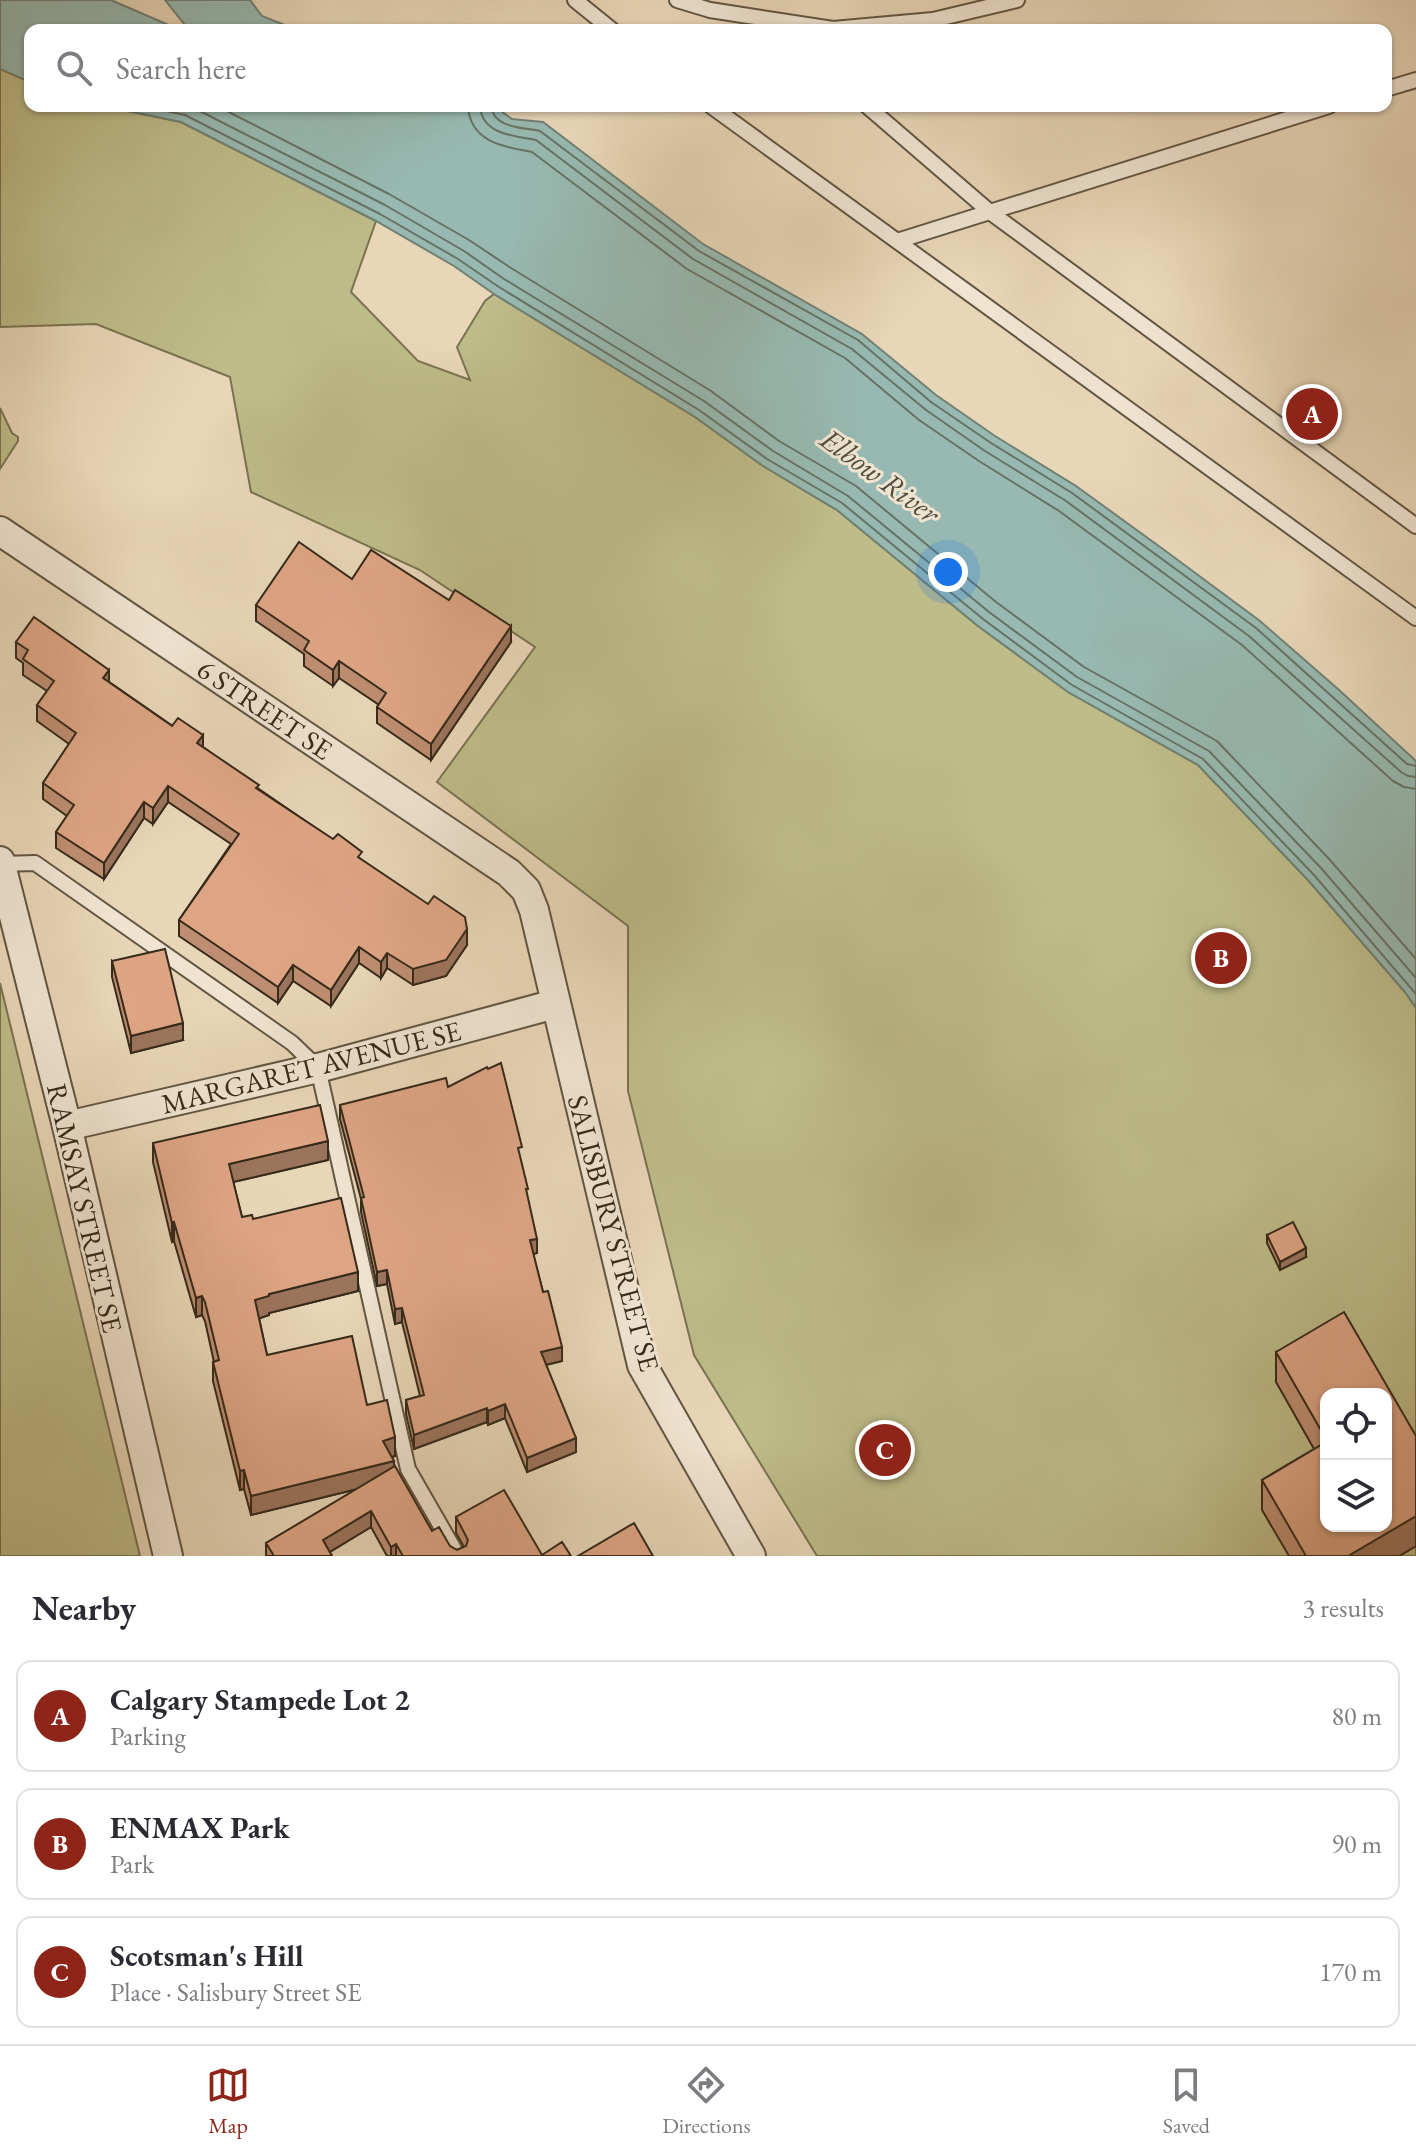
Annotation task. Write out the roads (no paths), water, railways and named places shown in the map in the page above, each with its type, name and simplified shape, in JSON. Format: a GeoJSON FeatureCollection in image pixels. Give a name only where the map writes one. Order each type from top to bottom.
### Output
{"type":"FeatureCollection","features":[{"type":"Feature","properties":{"kind":"street","name":"6 STREET SE"},"geometry":{"type":"LineString","coordinates":[[0,531],[509,873],[526,890]]}},
{"type":"Feature","properties":{"kind":"street","name":"RAMSAY STREET SE"},"geometry":{"type":"LineString","coordinates":[[0,862],[67,1126],[168,1556]]}},
{"type":"Feature","properties":{"kind":"street","name":"SALISBURY STREET SE"},"geometry":{"type":"LineString","coordinates":[[526,890],[534,910],[642,1365],[751,1556]]}},
{"type":"Feature","properties":{"kind":"street","name":"MARGARET AVENUE SE"},"geometry":{"type":"LineString","coordinates":[[67,1126],[318,1068],[555,1004]]}},
{"type":"Feature","properties":{"kind":"lane"},"geometry":{"type":"LineString","coordinates":[[575,0],[605,24]]}},
{"type":"Feature","properties":{"kind":"lane"},"geometry":{"type":"LineString","coordinates":[[677,0],[710,10],[800,24]]}},
{"type":"Feature","properties":{"kind":"lane"},"geometry":{"type":"LineString","coordinates":[[889,24],[933,20],[1017,0]]}},
{"type":"Feature","properties":{"kind":"lane"},"geometry":{"type":"LineString","coordinates":[[767,19],[772,24]]}},
{"type":"Feature","properties":{"kind":"lane"},"geometry":{"type":"LineString","coordinates":[[1392,87],[1416,80]]}},
{"type":"Feature","properties":{"kind":"lane"},"geometry":{"type":"LineString","coordinates":[[719,112],[1416,618]]}},
{"type":"Feature","properties":{"kind":"lane"},"geometry":{"type":"LineString","coordinates":[[874,112],[990,212],[1416,526]]}},
{"type":"Feature","properties":{"kind":"lane"},"geometry":{"type":"LineString","coordinates":[[897,241],[1310,112]]}},
{"type":"Feature","properties":{"kind":"lane"},"geometry":{"type":"LineString","coordinates":[[0,862],[35,863],[292,1043],[318,1068],[408,1469],[458,1556]]}},
{"type":"Feature","properties":{"kind":"water"},"geometry":{"type":"Polygon","coordinates":[[[0,0],[111,0],[166,24],[24,24],[24,79],[0,69],[0,0]]]}},
{"type":"Feature","properties":{"kind":"water"},"geometry":{"type":"Polygon","coordinates":[[[165,0],[250,0],[262,16],[282,24],[184,24],[165,0]]]}},
{"type":"Feature","properties":{"kind":"water","name":"Elbow River"},"geometry":{"type":"Polygon","coordinates":[[[133,112],[502,112],[512,119],[543,122],[703,244],[862,334],[936,395],[1076,486],[1260,621],[1416,761],[1416,1008],[1308,880],[1198,765],[1068,692],[978,626],[837,510],[763,466],[695,417],[494,294],[454,266],[376,221],[181,122],[133,112]]]}},
{"type":"Feature","properties":{"kind":"place","name":"Calgary Stampede Lot 2"},"geometry":{"type":"Point","coordinates":[1312,414]}},
{"type":"Feature","properties":{"kind":"place","name":"ENMAX Park"},"geometry":{"type":"Point","coordinates":[1221,958]}},
{"type":"Feature","properties":{"kind":"place","name":"Scotsman's Hill"},"geometry":{"type":"Point","coordinates":[885,1450]}}]}
